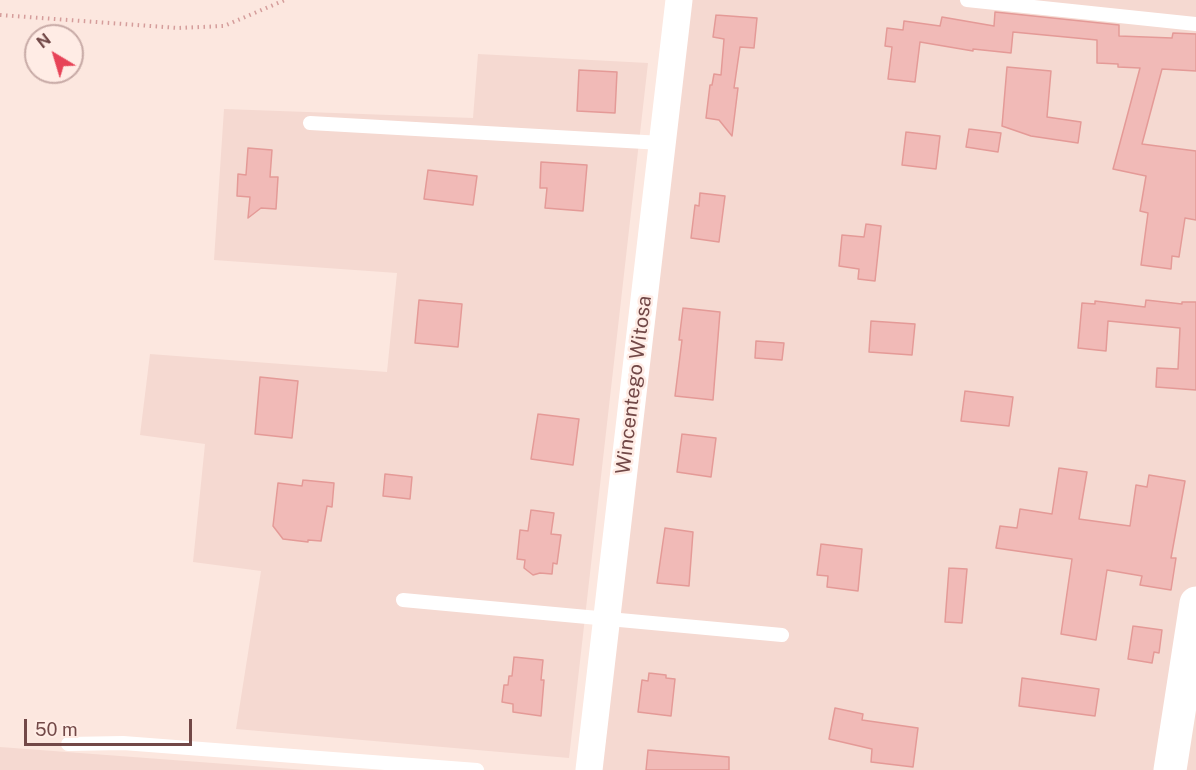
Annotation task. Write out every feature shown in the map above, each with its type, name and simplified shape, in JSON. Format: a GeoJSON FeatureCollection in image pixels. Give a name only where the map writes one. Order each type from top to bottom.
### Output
{"type":"FeatureCollection","features":[{"type":"Feature","properties":{"kind":"main road"},"geometry":{"type":"LineString","coordinates":[[1170,770],[1196,603]]}},
{"type":"Feature","properties":{"kind":"street","name":"Wincentego Witosa"},"geometry":{"type":"LineString","coordinates":[[589,770],[679,0]]}},
{"type":"Feature","properties":{"kind":"lane"},"geometry":{"type":"LineString","coordinates":[[967,0],[1196,24]]}},
{"type":"Feature","properties":{"kind":"lane"},"geometry":{"type":"LineString","coordinates":[[310,123],[662,143]]}},
{"type":"Feature","properties":{"kind":"lane"},"geometry":{"type":"LineString","coordinates":[[403,600],[607,617],[782,635]]}},
{"type":"Feature","properties":{"kind":"lane"},"geometry":{"type":"LineString","coordinates":[[68,744],[123,743],[477,770]]}},
{"type":"Feature","properties":{"kind":"path"},"geometry":{"type":"LineString","coordinates":[[0,15],[178,28],[224,26],[285,0]]}},
{"type":"Feature","properties":{"kind":"shaded area"},"geometry":{"type":"Polygon","coordinates":[[[690,0],[1196,0],[1196,770],[602,770],[690,0]]]}},
{"type":"Feature","properties":{"kind":"shaded area"},"geometry":{"type":"Polygon","coordinates":[[[478,54],[648,63],[569,758],[236,729],[261,571],[193,562],[205,444],[140,435],[150,354],[387,372],[397,273],[214,260],[224,109],[473,118],[478,54]]]}},
{"type":"Feature","properties":{"kind":"shaded area"},"geometry":{"type":"Polygon","coordinates":[[[0,747],[306,770],[0,770],[0,747]]]}},
{"type":"Feature","properties":{"kind":"building"},"geometry":{"type":"Polygon","coordinates":[[[995,12],[1119,25],[1119,36],[1172,38],[1173,33],[1196,34],[1196,71],[1162,69],[1142,144],[1196,151],[1196,220],[1185,218],[1179,257],[1172,256],[1171,269],[1141,265],[1148,213],[1140,211],[1146,176],[1113,169],[1140,68],[1097,63],[1097,40],[1013,32],[1011,53],[973,49],[973,51],[920,42],[915,82],[888,79],[892,47],[885,46],[887,28],[903,30],[904,21],[940,26],[942,17],[994,26],[995,12]]]}},
{"type":"Feature","properties":{"kind":"building"},"geometry":{"type":"Polygon","coordinates":[[[716,15],[757,18],[754,48],[740,47],[734,88],[738,88],[732,136],[719,120],[706,118],[710,85],[712,85],[714,74],[721,75],[724,39],[713,37],[716,15]]]}},
{"type":"Feature","properties":{"kind":"building"},"geometry":{"type":"Polygon","coordinates":[[[1007,67],[1051,71],[1047,117],[1081,122],[1078,143],[1031,136],[1002,126],[1007,67]]]}},
{"type":"Feature","properties":{"kind":"building"},"geometry":{"type":"Polygon","coordinates":[[[579,70],[617,72],[615,113],[577,111],[579,70]]]}},
{"type":"Feature","properties":{"kind":"building"},"geometry":{"type":"Polygon","coordinates":[[[969,129],[1001,133],[998,152],[966,147],[969,129]]]}},
{"type":"Feature","properties":{"kind":"building"},"geometry":{"type":"Polygon","coordinates":[[[906,132],[940,136],[936,169],[902,165],[906,132]]]}},
{"type":"Feature","properties":{"kind":"building"},"geometry":{"type":"Polygon","coordinates":[[[248,148],[272,150],[270,177],[278,177],[276,209],[261,208],[248,218],[250,197],[237,196],[238,174],[246,175],[248,148]]]}},
{"type":"Feature","properties":{"kind":"building"},"geometry":{"type":"Polygon","coordinates":[[[541,162],[587,165],[583,211],[545,208],[547,188],[540,188],[541,162]]]}},
{"type":"Feature","properties":{"kind":"building"},"geometry":{"type":"Polygon","coordinates":[[[428,170],[477,176],[473,205],[424,199],[428,170]]]}},
{"type":"Feature","properties":{"kind":"building"},"geometry":{"type":"Polygon","coordinates":[[[700,193],[725,196],[719,242],[691,238],[695,205],[699,206],[700,193]]]}},
{"type":"Feature","properties":{"kind":"building"},"geometry":{"type":"Polygon","coordinates":[[[866,224],[881,226],[875,281],[858,279],[859,269],[839,266],[842,235],[864,237],[866,224]]]}},
{"type":"Feature","properties":{"kind":"building"},"geometry":{"type":"Polygon","coordinates":[[[419,300],[462,304],[458,347],[415,343],[419,300]]]}},
{"type":"Feature","properties":{"kind":"building"},"geometry":{"type":"Polygon","coordinates":[[[1146,300],[1182,304],[1182,302],[1196,302],[1196,390],[1156,387],[1157,368],[1178,369],[1180,328],[1108,321],[1106,351],[1078,348],[1082,303],[1095,304],[1095,301],[1145,307],[1146,300]]]}},
{"type":"Feature","properties":{"kind":"building"},"geometry":{"type":"Polygon","coordinates":[[[683,308],[720,312],[713,400],[675,396],[682,340],[679,340],[683,308]]]}},
{"type":"Feature","properties":{"kind":"building"},"geometry":{"type":"Polygon","coordinates":[[[871,321],[915,324],[912,355],[869,352],[871,321]]]}},
{"type":"Feature","properties":{"kind":"building"},"geometry":{"type":"Polygon","coordinates":[[[756,341],[784,343],[782,360],[755,358],[756,341]]]}},
{"type":"Feature","properties":{"kind":"building"},"geometry":{"type":"Polygon","coordinates":[[[260,377],[298,381],[292,438],[255,434],[260,377]]]}},
{"type":"Feature","properties":{"kind":"building"},"geometry":{"type":"Polygon","coordinates":[[[965,391],[1013,397],[1009,426],[961,421],[965,391]]]}},
{"type":"Feature","properties":{"kind":"building"},"geometry":{"type":"Polygon","coordinates":[[[538,414],[579,419],[573,465],[531,459],[538,414]]]}},
{"type":"Feature","properties":{"kind":"building"},"geometry":{"type":"Polygon","coordinates":[[[682,434],[716,438],[711,477],[677,472],[682,434]]]}},
{"type":"Feature","properties":{"kind":"building"},"geometry":{"type":"Polygon","coordinates":[[[1059,468],[1087,472],[1079,519],[1130,526],[1136,485],[1147,487],[1149,475],[1185,481],[1171,558],[1176,558],[1171,590],[1140,585],[1142,576],[1107,570],[1096,640],[1061,634],[1072,559],[996,548],[1000,526],[1017,528],[1020,509],[1052,514],[1059,468]]]}},
{"type":"Feature","properties":{"kind":"building"},"geometry":{"type":"Polygon","coordinates":[[[385,474],[412,477],[410,499],[383,496],[385,474]]]}},
{"type":"Feature","properties":{"kind":"building"},"geometry":{"type":"Polygon","coordinates":[[[303,480],[334,483],[332,507],[327,506],[321,541],[283,539],[273,526],[278,483],[302,486],[303,480]]]}},
{"type":"Feature","properties":{"kind":"building"},"geometry":{"type":"Polygon","coordinates":[[[531,510],[554,513],[551,534],[561,535],[557,564],[553,563],[552,574],[533,575],[524,568],[525,560],[517,559],[520,530],[528,531],[531,510]]]}},
{"type":"Feature","properties":{"kind":"building"},"geometry":{"type":"Polygon","coordinates":[[[665,528],[693,532],[689,586],[657,583],[665,528]]]}},
{"type":"Feature","properties":{"kind":"building"},"geometry":{"type":"Polygon","coordinates":[[[821,544],[862,549],[858,591],[827,587],[828,576],[817,575],[821,544]]]}},
{"type":"Feature","properties":{"kind":"building"},"geometry":{"type":"Polygon","coordinates":[[[949,568],[967,569],[962,623],[945,622],[949,568]]]}},
{"type":"Feature","properties":{"kind":"building"},"geometry":{"type":"Polygon","coordinates":[[[1133,626],[1162,630],[1159,653],[1154,652],[1152,663],[1128,659],[1133,626]]]}},
{"type":"Feature","properties":{"kind":"building"},"geometry":{"type":"Polygon","coordinates":[[[514,657],[543,660],[541,716],[513,712],[513,704],[502,702],[504,685],[508,685],[509,676],[512,676],[514,657]]]}},
{"type":"Feature","properties":{"kind":"building"},"geometry":{"type":"Polygon","coordinates":[[[649,673],[666,675],[666,678],[675,679],[671,716],[638,712],[642,680],[648,681],[649,673]]]}},
{"type":"Feature","properties":{"kind":"building"},"geometry":{"type":"Polygon","coordinates":[[[1022,678],[1099,689],[1095,716],[1019,706],[1022,678]]]}},
{"type":"Feature","properties":{"kind":"building"},"geometry":{"type":"Polygon","coordinates":[[[835,708],[863,714],[862,720],[918,728],[913,767],[871,762],[872,749],[829,739],[835,708]]]}},
{"type":"Feature","properties":{"kind":"building"},"geometry":{"type":"Polygon","coordinates":[[[648,750],[729,757],[729,770],[646,770],[648,750]]]}}]}
